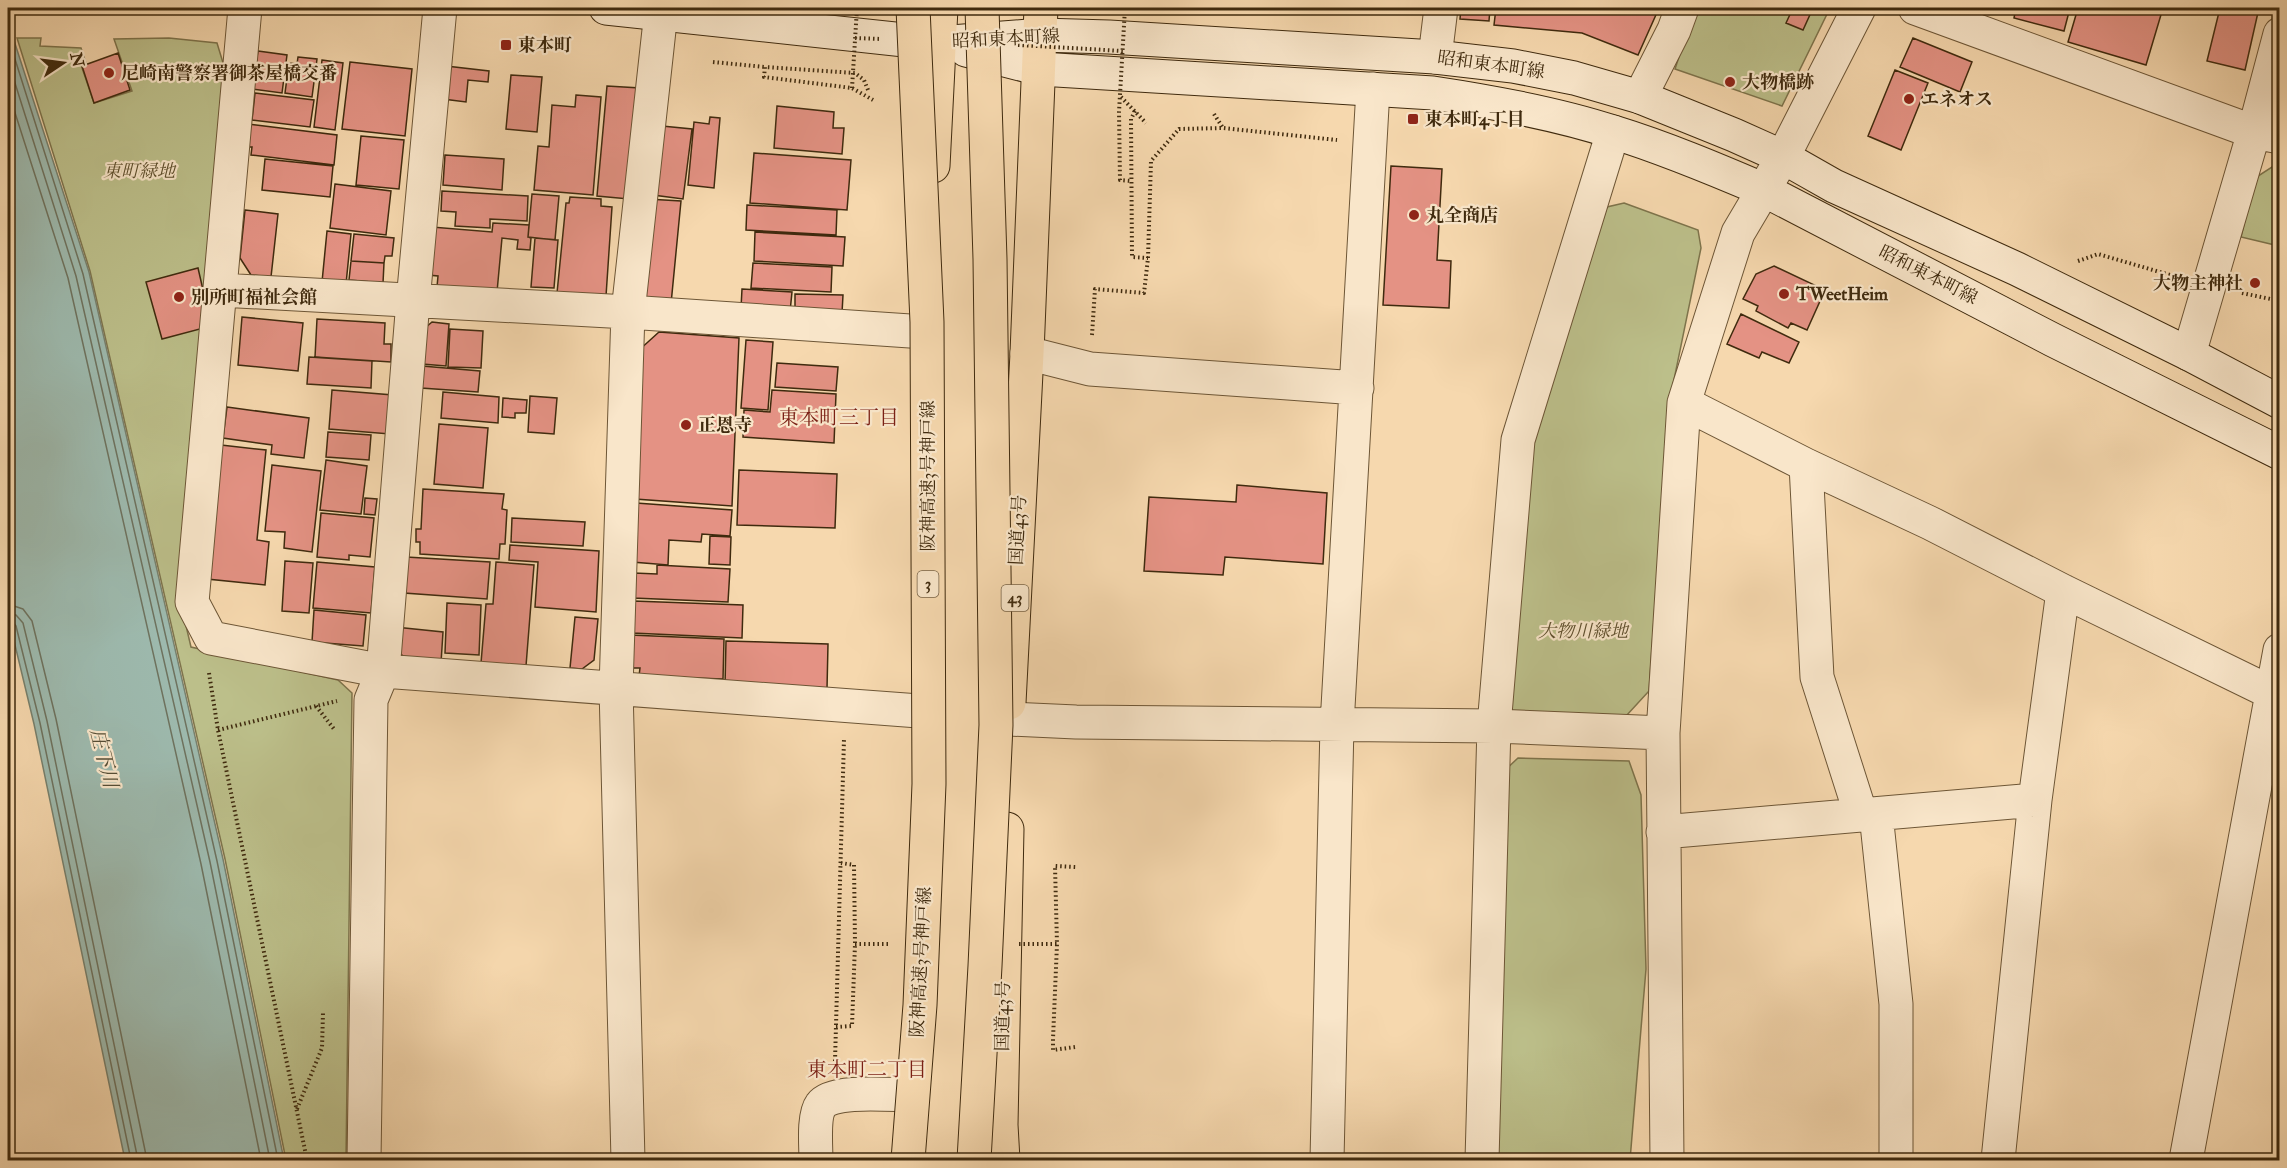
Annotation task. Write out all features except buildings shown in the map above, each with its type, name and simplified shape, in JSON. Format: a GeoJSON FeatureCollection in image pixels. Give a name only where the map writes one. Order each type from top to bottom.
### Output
{"type":"FeatureCollection","features":[{"type":"Feature","properties":{"kind":"highway","name":"阪神高速3号神戸線"},"geometry":{"type":"LineString","coordinates":[[911,1161],[929,784],[927,322],[913,8]]}},
{"type":"Feature","properties":{"kind":"highway"},"geometry":{"type":"LineString","coordinates":[[911,1161],[925,332],[940,8]]}},
{"type":"Feature","properties":{"kind":"highway"},"geometry":{"type":"LineString","coordinates":[[974,1161],[986,966],[996,725],[990,259],[982,8]]}},
{"type":"Feature","properties":{"kind":"highway"},"geometry":{"type":"LineString","coordinates":[[1041,21],[1057,8]]}},
{"type":"Feature","properties":{"kind":"highway","name":"国道43号"},"geometry":{"type":"LineString","coordinates":[[1003,1161],[1001,1125],[1009,718],[1041,21]]}},
{"type":"Feature","properties":{"kind":"street"},"geometry":{"type":"LineString","coordinates":[[244,8],[192,602],[211,638],[383,671],[919,711]]}},
{"type":"Feature","properties":{"kind":"street"},"geometry":{"type":"LineString","coordinates":[[364,1161],[371,700],[383,671],[413,301],[440,8]]}},
{"type":"Feature","properties":{"kind":"street"},"geometry":{"type":"LineString","coordinates":[[606,8],[662,12],[938,43]]}},
{"type":"Feature","properties":{"kind":"street"},"geometry":{"type":"LineString","coordinates":[[1435,57],[1441,8]]}},
{"type":"Feature","properties":{"kind":"street"},"geometry":{"type":"LineString","coordinates":[[1640,97],[1674,30],[1682,8]]}},
{"type":"Feature","properties":{"kind":"street"},"geometry":{"type":"LineString","coordinates":[[1667,1161],[1663,733],[1684,403],[1738,233],[1783,158],[1858,8]]}},
{"type":"Feature","properties":{"kind":"street"},"geometry":{"type":"LineString","coordinates":[[1915,8],[2267,134]]}},
{"type":"Feature","properties":{"kind":"street"},"geometry":{"type":"LineString","coordinates":[[627,1161],[616,688],[628,312],[662,12]]}},
{"type":"Feature","properties":{"kind":"street","name":"昭和東本町線"},"geometry":{"type":"LineString","coordinates":[[938,43],[1041,21],[1109,37],[1435,57],[1513,66],[1574,78],[1640,97],[1734,135],[1834,186],[2017,269],[2280,402]]}},
{"type":"Feature","properties":{"kind":"street"},"geometry":{"type":"LineString","coordinates":[[2189,354],[2210,287],[2267,134],[2280,34]]}},
{"type":"Feature","properties":{"kind":"street","name":"昭和東本町線"},"geometry":{"type":"LineString","coordinates":[[938,43],[1040,69],[1108,75],[1373,89],[1475,99],[1613,132],[1720,171],[1764,190],[2053,340],[2280,453]]}},
{"type":"Feature","properties":{"kind":"street"},"geometry":{"type":"LineString","coordinates":[[1327,1161],[1337,725],[1358,388],[1373,89]]}},
{"type":"Feature","properties":{"kind":"street"},"geometry":{"type":"LineString","coordinates":[[1482,1161],[1494,726],[1518,440],[1613,132]]}},
{"type":"Feature","properties":{"kind":"street"},"geometry":{"type":"LineString","coordinates":[[220,290],[628,312],[925,332]]}},
{"type":"Feature","properties":{"kind":"street"},"geometry":{"type":"LineString","coordinates":[[1027,353],[1090,369],[1358,388]]}},
{"type":"Feature","properties":{"kind":"street"},"geometry":{"type":"LineString","coordinates":[[1684,403],[1806,465],[1930,523],[2063,591],[2276,694]]}},
{"type":"Feature","properties":{"kind":"street"},"geometry":{"type":"LineString","coordinates":[[1806,465],[1817,677],[1868,814],[1896,1004],[1896,1161]]}},
{"type":"Feature","properties":{"kind":"street"},"geometry":{"type":"LineString","coordinates":[[1998,1161],[2035,800],[2063,591]]}},
{"type":"Feature","properties":{"kind":"street"},"geometry":{"type":"LineString","coordinates":[[2186,1161],[2276,694],[2280,650]]}},
{"type":"Feature","properties":{"kind":"street"},"geometry":{"type":"LineString","coordinates":[[1009,718],[1076,722],[1494,726],[1663,733]]}},
{"type":"Feature","properties":{"kind":"street"},"geometry":{"type":"LineString","coordinates":[[1664,832],[2035,800]]}},
{"type":"Feature","properties":{"kind":"street"},"geometry":{"type":"LineString","coordinates":[[816,1161],[817,1116],[820,1106],[843,1095],[911,1095]]}},
{"type":"Feature","properties":{"kind":"path"},"geometry":{"type":"LineString","coordinates":[[852,88],[857,8]]}},
{"type":"Feature","properties":{"kind":"path"},"geometry":{"type":"LineString","coordinates":[[1125,8],[1120,96],[1120,180],[1132,181]]}},
{"type":"Feature","properties":{"kind":"path"},"geometry":{"type":"LineString","coordinates":[[713,63],[855,73],[864,80],[868,90]]}},
{"type":"Feature","properties":{"kind":"path"},"geometry":{"type":"LineString","coordinates":[[765,67],[764,77],[852,88],[873,100]]}},
{"type":"Feature","properties":{"kind":"path"},"geometry":{"type":"LineString","coordinates":[[1120,96],[1146,123]]}},
{"type":"Feature","properties":{"kind":"path"},"geometry":{"type":"LineString","coordinates":[[1144,108],[1136,110],[1131,119],[1132,257],[1148,258]]}},
{"type":"Feature","properties":{"kind":"path"},"geometry":{"type":"LineString","coordinates":[[1090,369],[1095,289],[1144,293],[1148,258],[1151,161],[1179,129],[1223,128],[1371,143]]}},
{"type":"Feature","properties":{"kind":"path"},"geometry":{"type":"LineString","coordinates":[[2077,261],[2098,254],[2210,287]]}},
{"type":"Feature","properties":{"kind":"path"},"geometry":{"type":"LineString","coordinates":[[209,672],[218,729],[307,1161]]}},
{"type":"Feature","properties":{"kind":"path"},"geometry":{"type":"LineString","coordinates":[[218,729],[347,698]]}},
{"type":"Feature","properties":{"kind":"path"},"geometry":{"type":"LineString","coordinates":[[834,1098],[844,705]]}},
{"type":"Feature","properties":{"kind":"path"},"geometry":{"type":"LineString","coordinates":[[836,1027],[852,1026],[854,956],[854,865],[840,863]]}},
{"type":"Feature","properties":{"kind":"path"},"geometry":{"type":"LineString","coordinates":[[1075,1047],[1053,1050],[1057,944],[1055,866],[1076,867]]}},
{"type":"Feature","properties":{"kind":"path"},"geometry":{"type":"LineString","coordinates":[[297,1110],[322,1048],[323,1013]]}},
{"type":"Feature","properties":{"kind":"green space"},"geometry":{"type":"Polygon","coordinates":[[[1695,8],[1830,8],[1782,106],[1675,69],[1695,8]]]}},
{"type":"Feature","properties":{"kind":"green space","name":"東町緑地"},"geometry":{"type":"Polygon","coordinates":[[[17,38],[41,38],[40,46],[81,48],[86,63],[81,65],[94,103],[132,91],[114,39],[169,38],[217,43],[224,66],[179,596],[191,647],[338,680],[352,693],[346,1160],[286,1160],[225,859],[90,271],[17,38]]]}},
{"type":"Feature","properties":{"kind":"green space"},"geometry":{"type":"Polygon","coordinates":[[[2275,165],[2279,166],[2279,246],[2241,237],[2255,178],[2275,165]]]}},
{"type":"Feature","properties":{"kind":"green space","name":"大物川緑地"},"geometry":{"type":"Polygon","coordinates":[[[1624,203],[1698,230],[1701,248],[1669,404],[1649,691],[1626,716],[1514,715],[1506,703],[1525,465],[1607,207],[1624,203]]]}},
{"type":"Feature","properties":{"kind":"green space"},"geometry":{"type":"Polygon","coordinates":[[[1518,758],[1629,761],[1641,795],[1646,969],[1630,1160],[1496,1160],[1503,772],[1518,758]]]}},
{"type":"Feature","properties":{"kind":"water","name":"庄下川"},"geometry":{"type":"Polygon","coordinates":[[[8,22],[89,272],[223,859],[284,1160],[125,1160],[34,724],[8,616],[8,22]]]}},
{"type":"Feature","properties":{"kind":"place","name":"東本町"},"geometry":{"type":"Point","coordinates":[506,45]}},
{"type":"Feature","properties":{"kind":"place","name":"尼崎南警察署御茶屋橋交番"},"geometry":{"type":"Point","coordinates":[109,73]}},
{"type":"Feature","properties":{"kind":"place","name":"大物橋跡"},"geometry":{"type":"Point","coordinates":[1730,82]}},
{"type":"Feature","properties":{"kind":"place","name":"エネオス"},"geometry":{"type":"Point","coordinates":[1909,99]}},
{"type":"Feature","properties":{"kind":"place","name":"東本町4丁目"},"geometry":{"type":"Point","coordinates":[1413,119]}},
{"type":"Feature","properties":{"kind":"place","name":"丸全商店"},"geometry":{"type":"Point","coordinates":[1414,215]}},
{"type":"Feature","properties":{"kind":"place","name":"大物主神社"},"geometry":{"type":"Point","coordinates":[2255,283]}},
{"type":"Feature","properties":{"kind":"place","name":"TWeetHeim"},"geometry":{"type":"Point","coordinates":[1784,294]}},
{"type":"Feature","properties":{"kind":"place","name":"別所町福祉会館"},"geometry":{"type":"Point","coordinates":[179,297]}},
{"type":"Feature","properties":{"kind":"place","name":"正恩寺"},"geometry":{"type":"Point","coordinates":[686,425]}},
{"type":"Feature","properties":{"kind":"district","name":"東本町三丁目"},"geometry":{"type":"Point","coordinates":[839,417]}},
{"type":"Feature","properties":{"kind":"district","name":"東本町二丁目"},"geometry":{"type":"Point","coordinates":[867,1069]}}]}
